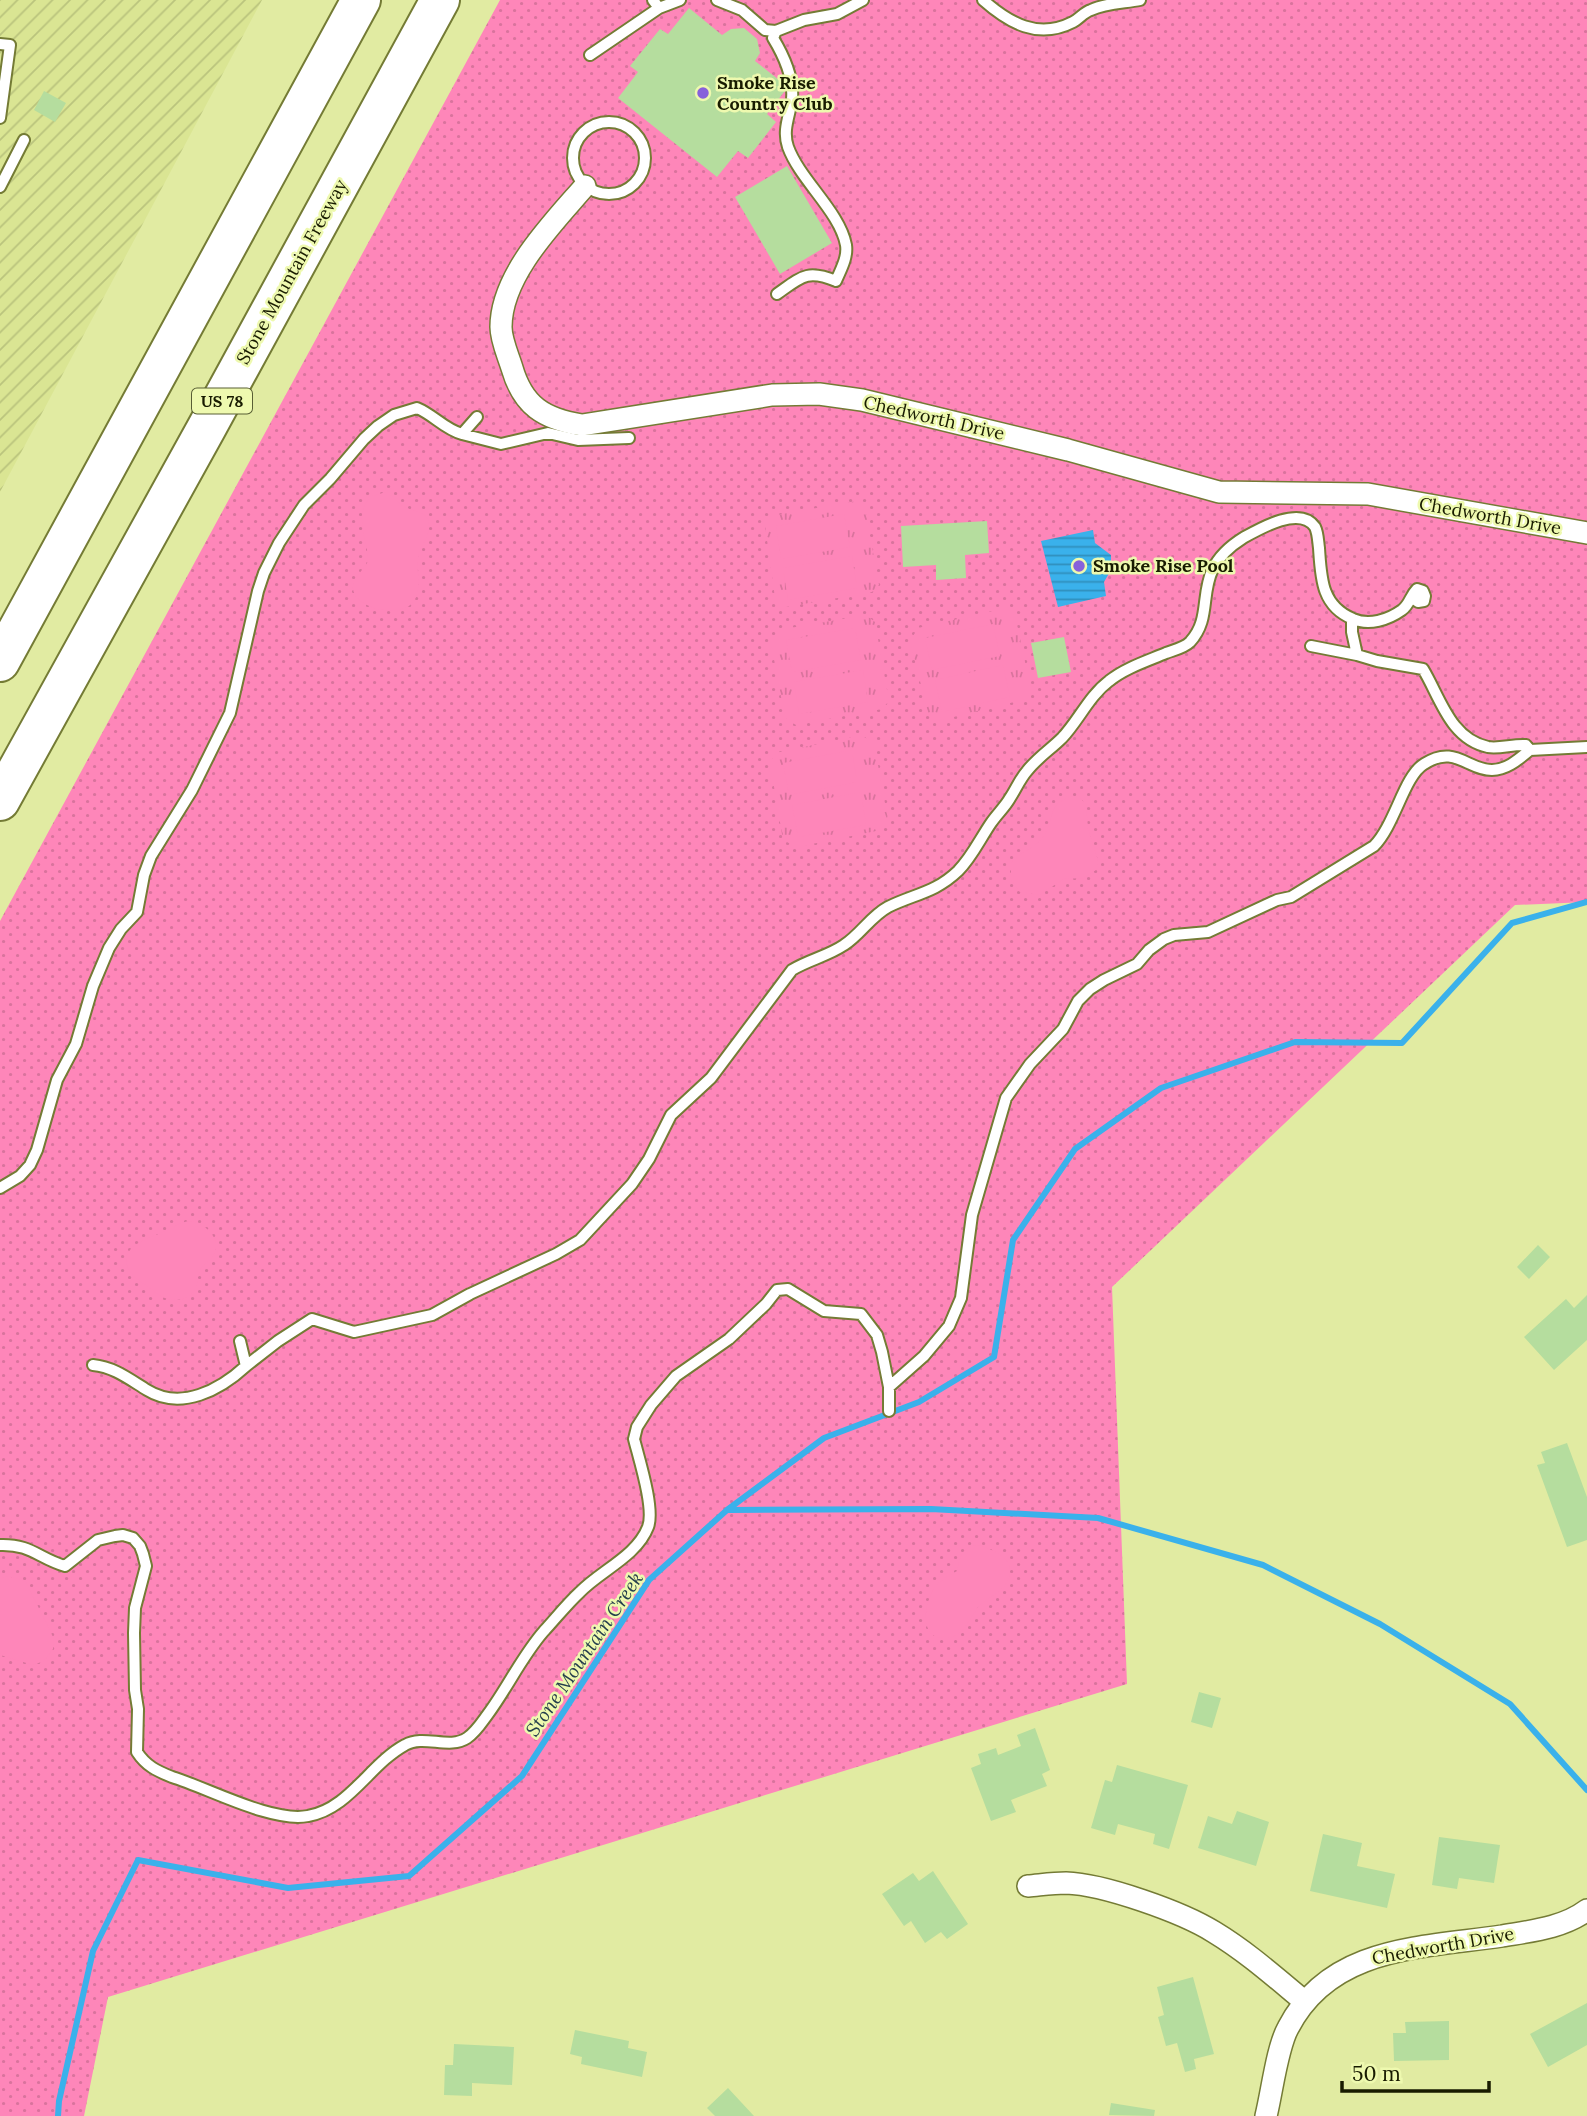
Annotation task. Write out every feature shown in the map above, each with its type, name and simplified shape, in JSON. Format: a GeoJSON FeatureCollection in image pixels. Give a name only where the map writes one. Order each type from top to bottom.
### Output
{"type":"FeatureCollection","features":[{"type":"Feature","properties":{"kind":"highway"},"geometry":{"type":"LineString","coordinates":[[0,662],[361,0]]}},
{"type":"Feature","properties":{"kind":"highway","name":"Stone Mountain Freeway"},"geometry":{"type":"LineString","coordinates":[[0,801],[440,0]]}},
{"type":"Feature","properties":{"kind":"street","name":"Chedworth Drive"},"geometry":{"type":"LineString","coordinates":[[585,186],[553,222],[517,271],[502,305],[500,330],[514,375],[529,405],[560,421],[582,425],[772,395],[819,394],[862,400],[1051,446],[1219,492],[1368,494],[1587,533]]}},
{"type":"Feature","properties":{"kind":"street"},"geometry":{"type":"LineString","coordinates":[[1028,1886],[1067,1883],[1116,1892],[1167,1910],[1212,1930],[1304,2001]]}},
{"type":"Feature","properties":{"kind":"street","name":"Chedworth Drive"},"geometry":{"type":"LineString","coordinates":[[1270,2115],[1286,2031],[1304,2001],[1335,1974],[1363,1960],[1394,1952],[1541,1930],[1575,1919],[1587,1910]]}},
{"type":"Feature","properties":{"kind":"lane"},"geometry":{"type":"LineString","coordinates":[[590,55],[656,4],[680,0]]}},
{"type":"Feature","properties":{"kind":"lane"},"geometry":{"type":"LineString","coordinates":[[717,0],[742,10],[765,30],[776,31],[804,20],[837,14],[863,0]]}},
{"type":"Feature","properties":{"kind":"lane"},"geometry":{"type":"LineString","coordinates":[[983,0],[1012,23],[1027,28],[1050,30],[1073,22],[1091,10],[1140,0]]}},
{"type":"Feature","properties":{"kind":"lane"},"geometry":{"type":"LineString","coordinates":[[776,31],[773,38],[792,78],[792,100],[786,122],[787,145],[797,165],[840,229],[846,247],[844,263],[836,281],[816,274],[804,276],[777,294]]}},
{"type":"Feature","properties":{"kind":"lane"},"geometry":{"type":"LineString","coordinates":[[0,44],[10,45],[0,118]]}},
{"type":"Feature","properties":{"kind":"lane"},"geometry":{"type":"LineString","coordinates":[[608,121],[627,125],[644,146],[645,166],[640,179],[615,194],[594,192],[585,186],[573,167],[572,155],[580,136],[595,123],[608,121]]}},
{"type":"Feature","properties":{"kind":"lane"},"geometry":{"type":"LineString","coordinates":[[0,187],[24,140]]}},
{"type":"Feature","properties":{"kind":"lane"},"geometry":{"type":"LineString","coordinates":[[0,1188],[20,1176],[33,1157],[57,1080],[76,1044],[93,986],[108,948],[137,912],[144,875],[151,856],[192,790],[230,713],[245,642],[264,573],[294,518],[378,426],[394,415],[417,408],[453,432],[501,444],[548,433],[578,440],[629,438]]}},
{"type":"Feature","properties":{"kind":"lane"},"geometry":{"type":"LineString","coordinates":[[462,434],[477,417]]}},
{"type":"Feature","properties":{"kind":"lane"},"geometry":{"type":"LineString","coordinates":[[93,1364],[108,1366],[150,1392],[170,1400],[202,1395],[230,1379],[268,1348],[312,1320],[354,1332],[432,1315],[580,1240],[632,1184],[649,1159],[671,1115],[712,1078],[792,970],[804,962],[845,945],[887,907],[934,889],[948,880],[961,869],[1026,772],[1063,737],[1090,698],[1109,680],[1125,670],[1187,645],[1197,634],[1211,570],[1222,553],[1241,539],[1290,517],[1304,520],[1314,526],[1318,536],[1319,570],[1324,591],[1331,604],[1352,619],[1375,622],[1391,617],[1405,608],[1410,602],[1411,594],[1418,589],[1426,596],[1424,601],[1418,602],[1414,599],[1418,593],[1421,594],[1419,597]]}},
{"type":"Feature","properties":{"kind":"lane"},"geometry":{"type":"LineString","coordinates":[[1352,619],[1357,655]]}},
{"type":"Feature","properties":{"kind":"lane"},"geometry":{"type":"LineString","coordinates":[[1311,646],[1423,668],[1443,710],[1456,728],[1471,741],[1489,747],[1526,746],[1530,750]]}},
{"type":"Feature","properties":{"kind":"lane"},"geometry":{"type":"LineString","coordinates":[[889,1387],[923,1356],[949,1326],[961,1298],[972,1215],[1006,1098],[1030,1064],[1059,1035],[1078,1001],[1090,989],[1137,964],[1149,950],[1164,939],[1208,932],[1278,900],[1291,897],[1374,846],[1383,837],[1410,781],[1423,764],[1445,756],[1459,758],[1479,768],[1491,770],[1508,766],[1530,750],[1587,747]]}},
{"type":"Feature","properties":{"kind":"lane"},"geometry":{"type":"LineString","coordinates":[[0,1545],[17,1544],[27,1547],[65,1566],[98,1541],[123,1535],[133,1538],[140,1546],[146,1566],[135,1608],[137,1752],[144,1762],[157,1772],[274,1813],[292,1818],[308,1816],[322,1812],[339,1802],[370,1772],[406,1744],[428,1741],[456,1742],[467,1738],[477,1729],[540,1635],[580,1591],[622,1558],[647,1531],[651,1517],[634,1439],[637,1427],[651,1405],[676,1376],[729,1339],[777,1290],[788,1289],[824,1311],[861,1314],[877,1335],[889,1387],[889,1411]]}},
{"type":"Feature","properties":{"kind":"lane"},"geometry":{"type":"LineString","coordinates":[[240,1340],[246,1366]]}},
{"type":"Feature","properties":{"kind":"shaded area"},"geometry":{"type":"Polygon","coordinates":[[[0,0],[262,0],[0,492],[0,0]]]}},
{"type":"Feature","properties":{"kind":"green space","name":"Smoke Rise Country Club"},"geometry":{"type":"Polygon","coordinates":[[[500,0],[1587,0],[1587,902],[1515,905],[1112,1287],[1127,1684],[108,1997],[84,2116],[0,2116],[0,921],[500,0]]]}},
{"type":"Feature","properties":{"kind":"green space"},"geometry":{"type":"Polygon","coordinates":[[[386,492],[403,506],[425,515],[429,523],[427,537],[419,554],[418,592],[413,602],[399,610],[370,607],[356,596],[353,589],[356,578],[368,561],[362,527],[363,511],[372,496],[386,492]]]}},
{"type":"Feature","properties":{"kind":"green space"},"geometry":{"type":"Polygon","coordinates":[[[857,501],[865,508],[879,585],[872,592],[786,607],[775,598],[765,525],[771,516],[857,501]]]}},
{"type":"Feature","properties":{"kind":"green space"},"geometry":{"type":"Polygon","coordinates":[[[844,514],[850,547],[781,559],[776,526],[844,514]]]}},
{"type":"Feature","properties":{"kind":"green space"},"geometry":{"type":"Polygon","coordinates":[[[852,556],[857,588],[788,600],[783,568],[852,556]]]}},
{"type":"Feature","properties":{"kind":"green space"},"geometry":{"type":"Polygon","coordinates":[[[1006,608],[1015,615],[1031,690],[1026,699],[941,720],[928,713],[910,641],[918,628],[1006,608]]]}},
{"type":"Feature","properties":{"kind":"green space"},"geometry":{"type":"Polygon","coordinates":[[[866,615],[875,622],[889,701],[882,709],[796,725],[785,718],[771,643],[778,630],[866,615]]]}},
{"type":"Feature","properties":{"kind":"green space"},"geometry":{"type":"Polygon","coordinates":[[[993,624],[1000,656],[932,670],[925,638],[993,624]]]}},
{"type":"Feature","properties":{"kind":"green space"},"geometry":{"type":"Polygon","coordinates":[[[855,628],[861,660],[792,672],[786,640],[855,628]]]}},
{"type":"Feature","properties":{"kind":"green space"},"geometry":{"type":"Polygon","coordinates":[[[1003,665],[1010,697],[942,712],[935,680],[1003,665]]]}},
{"type":"Feature","properties":{"kind":"green space"},"geometry":{"type":"Polygon","coordinates":[[[863,670],[868,702],[799,714],[794,682],[863,670]]]}},
{"type":"Feature","properties":{"kind":"green space"},"geometry":{"type":"Polygon","coordinates":[[[861,735],[874,743],[888,820],[881,830],[797,847],[783,840],[770,763],[775,753],[861,735]]]}},
{"type":"Feature","properties":{"kind":"green space"},"geometry":{"type":"Polygon","coordinates":[[[852,750],[857,782],[789,795],[783,763],[852,750]]]}},
{"type":"Feature","properties":{"kind":"green space"},"geometry":{"type":"Polygon","coordinates":[[[861,792],[866,825],[798,837],[792,805],[861,792]]]}},
{"type":"Feature","properties":{"kind":"green space"},"geometry":{"type":"Polygon","coordinates":[[[1072,796],[1086,804],[1088,829],[1098,860],[1096,870],[1083,878],[1064,879],[1039,895],[1020,892],[1011,880],[1011,863],[1041,839],[1057,804],[1072,796]]]}},
{"type":"Feature","properties":{"kind":"green space"},"geometry":{"type":"Polygon","coordinates":[[[190,1221],[212,1234],[215,1252],[201,1269],[195,1289],[190,1295],[175,1300],[165,1298],[140,1282],[130,1272],[126,1260],[132,1248],[138,1244],[190,1221]]]}},
{"type":"Feature","properties":{"kind":"green space"},"geometry":{"type":"Polygon","coordinates":[[[978,1545],[1004,1558],[1010,1570],[1009,1577],[1002,1588],[980,1605],[958,1634],[946,1638],[937,1637],[927,1626],[926,1610],[931,1593],[940,1582],[957,1571],[965,1550],[978,1545]]]}},
{"type":"Feature","properties":{"kind":"green space"},"geometry":{"type":"Polygon","coordinates":[[[8,1576],[26,1582],[53,1637],[53,1649],[44,1661],[33,1665],[0,1655],[0,1579],[8,1576]]]}},
{"type":"Feature","properties":{"kind":"water","name":"Smoke Rise Pool"},"geometry":{"type":"Polygon","coordinates":[[[1093,530],[1095,543],[1111,555],[1111,570],[1104,582],[1106,596],[1058,607],[1041,541],[1093,530]]]}},
{"type":"Feature","properties":{"kind":"building","name":"Smoke Rise Country Club"},"geometry":{"type":"Polygon","coordinates":[[[689,8],[722,35],[731,29],[744,28],[757,39],[760,53],[755,61],[788,87],[767,114],[776,122],[748,158],[738,151],[717,177],[618,98],[638,72],[630,66],[660,29],[668,34],[689,8]]]}},
{"type":"Feature","properties":{"kind":"building"},"geometry":{"type":"Polygon","coordinates":[[[44,91],[66,103],[55,122],[34,110],[44,91]]]}},
{"type":"Feature","properties":{"kind":"building"},"geometry":{"type":"Polygon","coordinates":[[[787,166],[832,243],[780,274],[735,197],[787,166]]]}},
{"type":"Feature","properties":{"kind":"building"},"geometry":{"type":"Polygon","coordinates":[[[987,521],[989,553],[965,555],[966,578],[936,580],[936,565],[903,567],[901,526],[987,521]]]}},
{"type":"Feature","properties":{"kind":"building"},"geometry":{"type":"Polygon","coordinates":[[[1064,637],[1071,672],[1038,678],[1031,643],[1064,637]]]}},
{"type":"Feature","properties":{"kind":"building"},"geometry":{"type":"Polygon","coordinates":[[[1538,1245],[1550,1257],[1529,1279],[1517,1267],[1538,1245]]]}},
{"type":"Feature","properties":{"kind":"building"},"geometry":{"type":"Polygon","coordinates":[[[1587,1295],[1587,1340],[1554,1370],[1524,1337],[1566,1299],[1574,1308],[1587,1295]]]}},
{"type":"Feature","properties":{"kind":"building"},"geometry":{"type":"Polygon","coordinates":[[[1567,1443],[1587,1497],[1587,1540],[1567,1547],[1537,1465],[1545,1463],[1541,1452],[1567,1443]]]}},
{"type":"Feature","properties":{"kind":"building"},"geometry":{"type":"Polygon","coordinates":[[[1199,1692],[1221,1698],[1212,1728],[1191,1722],[1199,1692]]]}},
{"type":"Feature","properties":{"kind":"building"},"geometry":{"type":"Polygon","coordinates":[[[1035,1728],[1050,1770],[1042,1774],[1047,1786],[1011,1800],[1016,1812],[991,1821],[971,1768],[981,1764],[978,1754],[996,1748],[998,1755],[1021,1746],[1017,1735],[1035,1728]]]}},
{"type":"Feature","properties":{"kind":"building"},"geometry":{"type":"Polygon","coordinates":[[[1117,1765],[1188,1785],[1169,1849],[1153,1844],[1155,1834],[1118,1824],[1115,1835],[1091,1828],[1105,1780],[1112,1782],[1117,1765]]]}},
{"type":"Feature","properties":{"kind":"building"},"geometry":{"type":"Polygon","coordinates":[[[1237,1811],[1269,1822],[1256,1866],[1198,1848],[1208,1816],[1232,1824],[1237,1811]]]}},
{"type":"Feature","properties":{"kind":"building"},"geometry":{"type":"Polygon","coordinates":[[[1323,1834],[1362,1843],[1357,1866],[1395,1874],[1387,1908],[1310,1891],[1323,1834]]]}},
{"type":"Feature","properties":{"kind":"building"},"geometry":{"type":"Polygon","coordinates":[[[1439,1837],[1500,1845],[1494,1883],[1459,1878],[1457,1889],[1432,1885],[1439,1837]]]}},
{"type":"Feature","properties":{"kind":"building"},"geometry":{"type":"Polygon","coordinates":[[[933,1871],[968,1924],[947,1939],[941,1932],[925,1943],[911,1921],[904,1926],[882,1894],[913,1873],[919,1881],[933,1871]]]}},
{"type":"Feature","properties":{"kind":"building"},"geometry":{"type":"Polygon","coordinates":[[[1193,1977],[1214,2054],[1194,2059],[1196,2069],[1185,2072],[1177,2043],[1166,2046],[1158,2017],[1164,2015],[1157,1987],[1193,1977]]]}},
{"type":"Feature","properties":{"kind":"building"},"geometry":{"type":"Polygon","coordinates":[[[1587,2003],[1587,2045],[1548,2067],[1530,2034],[1587,2003]]]}},
{"type":"Feature","properties":{"kind":"building"},"geometry":{"type":"Polygon","coordinates":[[[1449,2021],[1449,2060],[1394,2061],[1393,2033],[1406,2033],[1405,2022],[1449,2021]]]}},
{"type":"Feature","properties":{"kind":"building"},"geometry":{"type":"Polygon","coordinates":[[[575,2030],[629,2041],[628,2048],[647,2052],[642,2077],[581,2064],[582,2057],[570,2054],[575,2030]]]}},
{"type":"Feature","properties":{"kind":"building"},"geometry":{"type":"Polygon","coordinates":[[[454,2044],[514,2047],[512,2085],[472,2083],[472,2096],[444,2095],[445,2065],[453,2065],[454,2044]]]}},
{"type":"Feature","properties":{"kind":"building"},"geometry":{"type":"Polygon","coordinates":[[[728,2088],[754,2116],[715,2116],[707,2108],[728,2088]]]}},
{"type":"Feature","properties":{"kind":"building"},"geometry":{"type":"Polygon","coordinates":[[[1111,2103],[1155,2110],[1154,2116],[1109,2115],[1111,2103]]]}},
{"type":"Feature","properties":{"kind":"waterway","name":"Stone Mountain Creek"},"geometry":{"type":"LineString","coordinates":[[58,2116],[59,2101],[93,1951],[138,1860],[288,1888],[409,1876],[522,1776],[649,1580],[727,1510],[824,1438],[919,1402],[994,1357],[1013,1240],[1075,1149],[1161,1088],[1295,1042],[1402,1043],[1512,923],[1587,902]]}},
{"type":"Feature","properties":{"kind":"waterway"},"geometry":{"type":"LineString","coordinates":[[729,1510],[931,1509],[1098,1518],[1263,1565],[1380,1624],[1510,1704],[1587,1790]]}},
{"type":"Feature","properties":{"kind":"place","name":"Smoke Rise Country Club"},"geometry":{"type":"Point","coordinates":[703,93]}},
{"type":"Feature","properties":{"kind":"place","name":"Smoke Rise Pool"},"geometry":{"type":"Point","coordinates":[1079,566]}}]}
